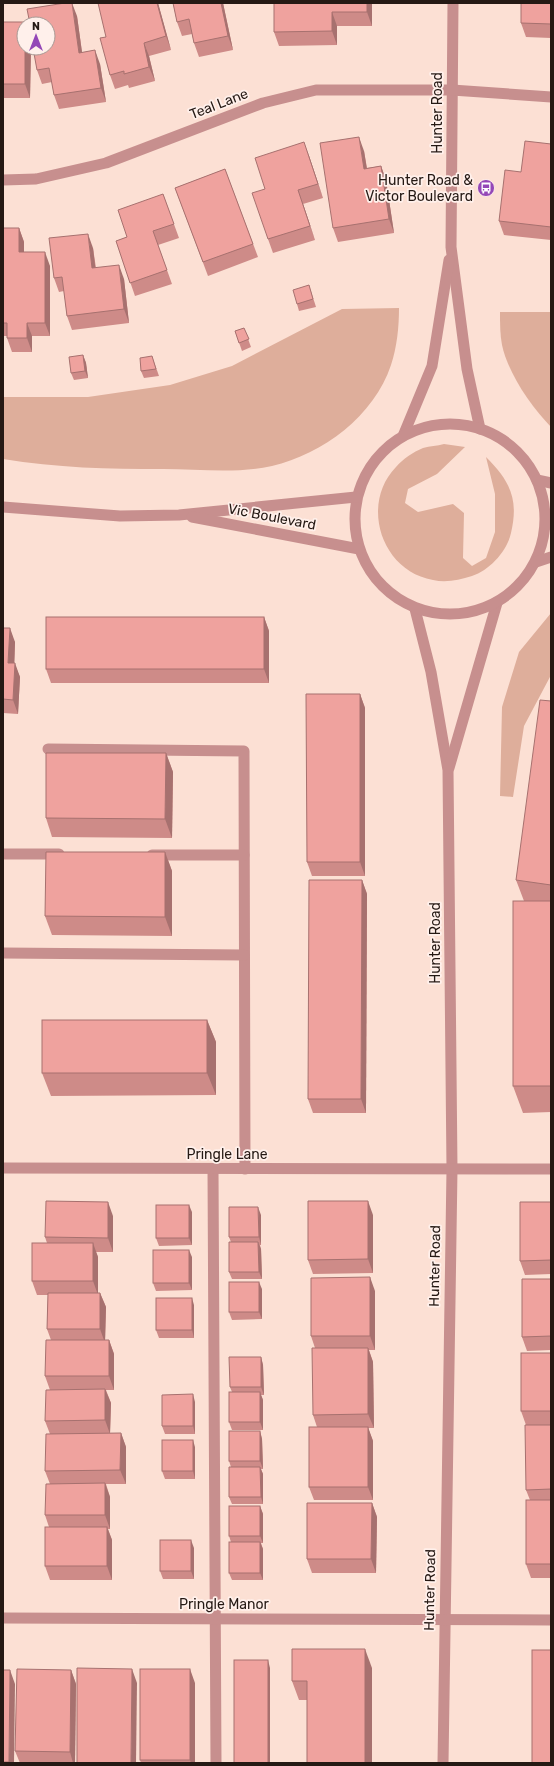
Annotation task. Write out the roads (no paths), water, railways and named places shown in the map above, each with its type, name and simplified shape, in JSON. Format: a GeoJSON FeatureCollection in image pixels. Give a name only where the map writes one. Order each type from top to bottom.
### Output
{"type":"FeatureCollection","features":[{"type":"Feature","properties":{"kind":"street","name":"Hunter Road"},"geometry":{"type":"LineString","coordinates":[[453,3],[451,247],[467,369],[480,429]]}},
{"type":"Feature","properties":{"kind":"street","name":"Teal Lane"},"geometry":{"type":"LineString","coordinates":[[3,180],[36,179],[106,163],[263,103],[316,90],[452,90],[551,97]]}},
{"type":"Feature","properties":{"kind":"street","name":"Hunter Road"},"geometry":{"type":"LineString","coordinates":[[403,436],[432,366],[451,247]]}},
{"type":"Feature","properties":{"kind":"street"},"geometry":{"type":"LineString","coordinates":[[454,424],[480,429],[504,440],[523,458],[537,480],[545,508],[544,535],[536,562],[520,586],[497,603],[471,613],[442,615],[415,609],[390,595],[371,574],[358,549],[354,523],[356,497],[366,473],[382,451],[403,436],[428,426],[454,424]]}},
{"type":"Feature","properties":{"kind":"street"},"geometry":{"type":"LineString","coordinates":[[537,480],[551,484]]}},
{"type":"Feature","properties":{"kind":"street","name":"Vic Boulevard"},"geometry":{"type":"LineString","coordinates":[[3,507],[120,516],[179,515],[356,497]]}},
{"type":"Feature","properties":{"kind":"street","name":"Vic Boulevard"},"geometry":{"type":"LineString","coordinates":[[179,515],[358,549]]}},
{"type":"Feature","properties":{"kind":"street"},"geometry":{"type":"LineString","coordinates":[[536,562],[551,556]]}},
{"type":"Feature","properties":{"kind":"street","name":"Hunter Road"},"geometry":{"type":"LineString","coordinates":[[448,770],[497,603]]}},
{"type":"Feature","properties":{"kind":"street","name":"Hunter Road"},"geometry":{"type":"LineString","coordinates":[[415,609],[431,672],[448,770],[452,1169],[443,1763]]}},
{"type":"Feature","properties":{"kind":"street"},"geometry":{"type":"LineString","coordinates":[[48,749],[244,751],[245,1169]]}},
{"type":"Feature","properties":{"kind":"street"},"geometry":{"type":"LineString","coordinates":[[3,854],[72,854]]}},
{"type":"Feature","properties":{"kind":"street"},"geometry":{"type":"LineString","coordinates":[[142,854],[244,855]]}},
{"type":"Feature","properties":{"kind":"street"},"geometry":{"type":"LineString","coordinates":[[3,953],[244,955]]}},
{"type":"Feature","properties":{"kind":"street","name":"Pringle Lane"},"geometry":{"type":"LineString","coordinates":[[3,1168],[551,1169]]}},
{"type":"Feature","properties":{"kind":"street"},"geometry":{"type":"LineString","coordinates":[[214,1169],[216,1763]]}},
{"type":"Feature","properties":{"kind":"street","name":"Pringle Manor"},"geometry":{"type":"LineString","coordinates":[[3,1618],[551,1620]]}},
{"type":"Feature","properties":{"kind":"place","name":"Hunter Road & Victor Boulevard"},"geometry":{"type":"Point","coordinates":[486,188]}}]}
